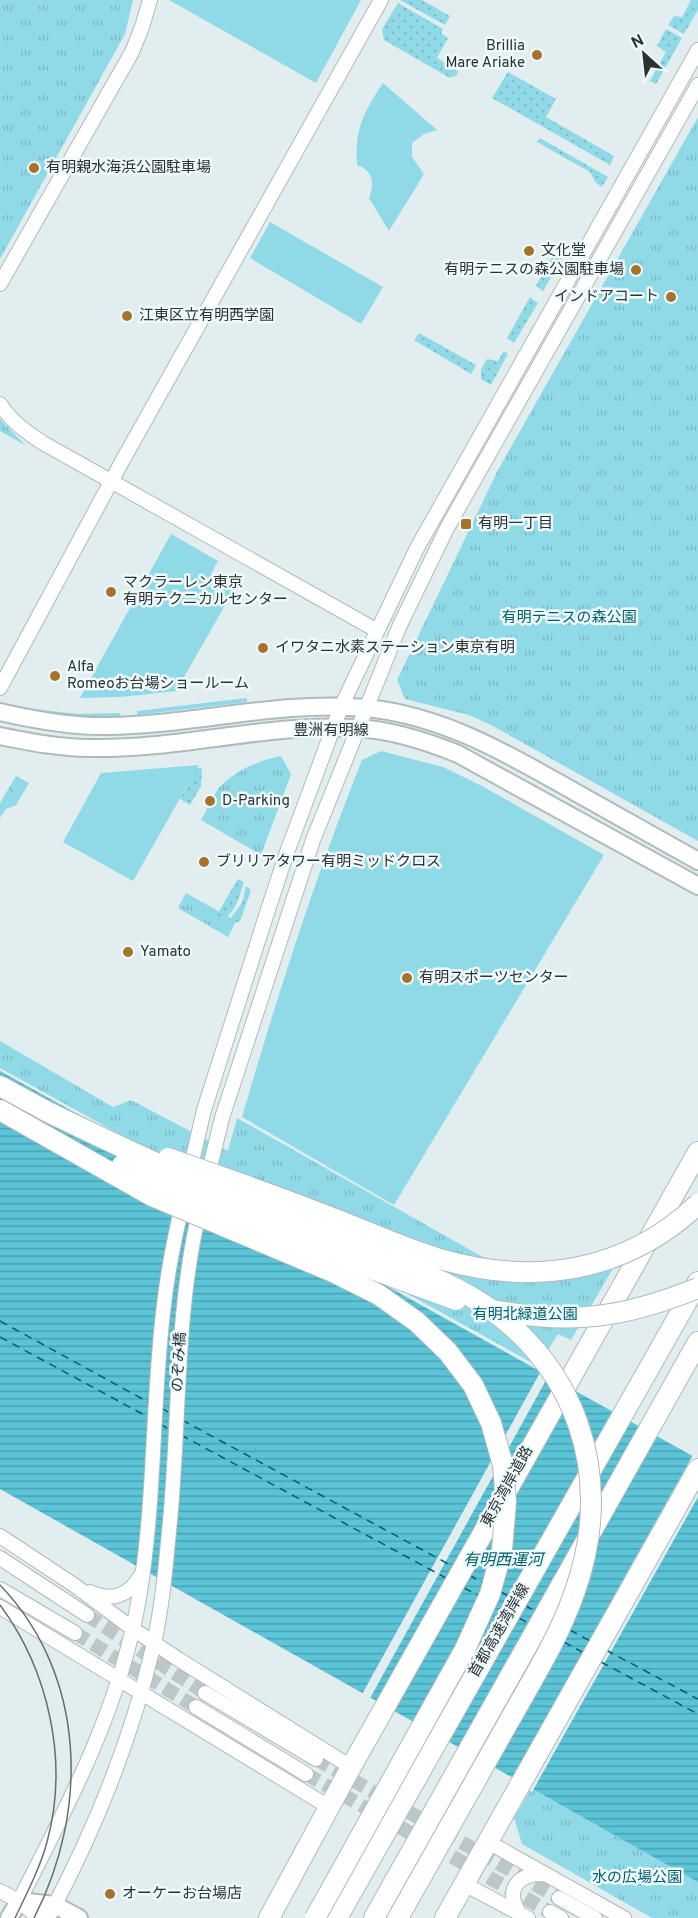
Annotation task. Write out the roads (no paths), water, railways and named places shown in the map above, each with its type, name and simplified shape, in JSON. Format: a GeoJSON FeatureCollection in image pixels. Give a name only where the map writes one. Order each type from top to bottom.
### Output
{"type":"FeatureCollection","features":[{"type":"Feature","properties":{"kind":"highway"},"geometry":{"type":"LineString","coordinates":[[0,1086],[48,1112],[187,1179],[429,1275],[471,1297],[504,1320],[533,1348],[555,1376],[573,1410],[586,1449],[592,1487],[589,1539],[569,1610],[546,1656],[398,1918]]}},
{"type":"Feature","properties":{"kind":"highway"},"geometry":{"type":"LineString","coordinates":[[0,1110],[168,1186],[350,1261],[471,1305],[528,1315],[591,1317],[651,1306],[698,1287]]}},
{"type":"Feature","properties":{"kind":"highway"},"geometry":{"type":"LineString","coordinates":[[0,1110],[152,1196],[333,1272],[379,1295],[417,1322],[448,1352],[473,1385],[491,1423],[503,1465],[506,1502],[502,1550],[490,1594],[465,1649],[315,1918]]}},
{"type":"Feature","properties":{"kind":"highway"},"geometry":{"type":"LineString","coordinates":[[48,1112],[439,1258],[491,1270],[535,1273],[559,1271],[604,1260],[652,1239],[698,1204]]}},
{"type":"Feature","properties":{"kind":"highway","name":"東京湾岸道路"},"geometry":{"type":"LineString","coordinates":[[268,1918],[698,1152]]}},
{"type":"Feature","properties":{"kind":"highway","name":"首都高速湾岸線"},"geometry":{"type":"LineString","coordinates":[[337,1918],[698,1282]]}},
{"type":"Feature","properties":{"kind":"highway","name":"首都高速湾岸線"},"geometry":{"type":"LineString","coordinates":[[374,1918],[698,1342]]}},
{"type":"Feature","properties":{"kind":"highway"},"geometry":{"type":"LineString","coordinates":[[445,1918],[698,1469]]}},
{"type":"Feature","properties":{"kind":"main road","name":"豊洲有明線"},"geometry":{"type":"LineString","coordinates":[[0,712],[32,719],[107,726],[147,724],[277,709],[366,708],[401,714],[471,736],[528,765],[698,861]]}},
{"type":"Feature","properties":{"kind":"main road","name":"豊洲有明線"},"geometry":{"type":"LineString","coordinates":[[0,736],[51,746],[90,748],[137,747],[240,734],[332,728],[358,728],[397,734],[431,743],[458,754],[698,886]]}},
{"type":"Feature","properties":{"kind":"main road"},"geometry":{"type":"LineString","coordinates":[[9,1918],[19,1901],[51,1912],[79,1918]]}},
{"type":"Feature","properties":{"kind":"street"},"geometry":{"type":"LineString","coordinates":[[0,284],[132,52],[150,0]]}},
{"type":"Feature","properties":{"kind":"street"},"geometry":{"type":"LineString","coordinates":[[0,687],[111,482],[381,0]]}},
{"type":"Feature","properties":{"kind":"street","name":"のぞみ橋"},"geometry":{"type":"LineString","coordinates":[[19,1901],[82,1772],[118,1678],[133,1629],[135,1593],[142,1574],[166,1284],[171,1253],[204,1110],[286,855],[332,728],[376,630],[417,548],[698,50]]}},
{"type":"Feature","properties":{"kind":"street","name":"のぞみ橋"},"geometry":{"type":"LineString","coordinates":[[51,1912],[89,1834],[110,1782],[127,1735],[153,1643],[160,1609],[170,1521],[181,1341],[186,1287],[197,1222],[222,1118],[313,840],[400,625],[447,528],[698,85]]}},
{"type":"Feature","properties":{"kind":"street"},"geometry":{"type":"LineString","coordinates":[[0,404],[22,429],[111,482],[376,630]]}},
{"type":"Feature","properties":{"kind":"street"},"geometry":{"type":"LineString","coordinates":[[0,1536],[74,1585],[153,1643],[351,1767]]}},
{"type":"Feature","properties":{"kind":"street"},"geometry":{"type":"LineString","coordinates":[[0,1558],[87,1615]]}},
{"type":"Feature","properties":{"kind":"street"},"geometry":{"type":"LineString","coordinates":[[74,1585],[104,1597],[135,1593]]}},
{"type":"Feature","properties":{"kind":"street"},"geometry":{"type":"LineString","coordinates":[[0,1589],[75,1633]]}},
{"type":"Feature","properties":{"kind":"street"},"geometry":{"type":"LineString","coordinates":[[0,1607],[329,1807]]}},
{"type":"Feature","properties":{"kind":"street"},"geometry":{"type":"LineString","coordinates":[[205,1693],[315,1759]]}},
{"type":"Feature","properties":{"kind":"street"},"geometry":{"type":"LineString","coordinates":[[196,1707],[306,1774]]}},
{"type":"Feature","properties":{"kind":"street"},"geometry":{"type":"LineString","coordinates":[[488,1842],[624,1918]]}},
{"type":"Feature","properties":{"kind":"street"},"geometry":{"type":"LineString","coordinates":[[524,1916],[515,1906],[513,1895],[516,1885],[522,1878],[532,1873],[546,1874]]}},
{"type":"Feature","properties":{"kind":"street"},"geometry":{"type":"LineString","coordinates":[[464,1884],[524,1916]]}},
{"type":"Feature","properties":{"kind":"street"},"geometry":{"type":"LineString","coordinates":[[0,1891],[19,1901],[39,1918]]}},
{"type":"Feature","properties":{"kind":"street"},"geometry":{"type":"LineString","coordinates":[[559,1898],[595,1918]]}},
{"type":"Feature","properties":{"kind":"water","name":"有明西運河"},"geometry":{"type":"Polygon","coordinates":[[[0,1071],[698,1459],[698,1882],[0,1489],[0,1071]]]}},
{"type":"Feature","properties":{"kind":"tunnel"},"geometry":{"type":"LineString","coordinates":[[87,1615],[205,1693]]}},
{"type":"Feature","properties":{"kind":"tunnel"},"geometry":{"type":"LineString","coordinates":[[75,1633],[196,1707]]}},
{"type":"Feature","properties":{"kind":"tunnel"},"geometry":{"type":"LineString","coordinates":[[316,1759],[559,1898]]}},
{"type":"Feature","properties":{"kind":"tunnel"},"geometry":{"type":"LineString","coordinates":[[306,1774],[550,1912]]}},
{"type":"Feature","properties":{"kind":"tram line"},"geometry":{"type":"LineString","coordinates":[[0,1585],[29,1621],[50,1660],[63,1702],[70,1746],[70,1790],[64,1834],[52,1877],[34,1918]]}},
{"type":"Feature","properties":{"kind":"tram line"},"geometry":{"type":"LineString","coordinates":[[0,1605],[31,1659],[42,1688],[55,1749],[56,1780],[47,1842],[37,1871],[15,1918]]}},
{"type":"Feature","properties":{"kind":"place","name":"Brillia Mare Ariake"},"geometry":{"type":"Point","coordinates":[537,55]}},
{"type":"Feature","properties":{"kind":"place","name":"有明親水海浜公園駐車場"},"geometry":{"type":"Point","coordinates":[34,168]}},
{"type":"Feature","properties":{"kind":"place","name":"文化堂"},"geometry":{"type":"Point","coordinates":[529,251]}},
{"type":"Feature","properties":{"kind":"place","name":"有明テニスの森公園駐車場"},"geometry":{"type":"Point","coordinates":[636,270]}},
{"type":"Feature","properties":{"kind":"place","name":"インドアコート"},"geometry":{"type":"Point","coordinates":[671,297]}},
{"type":"Feature","properties":{"kind":"place","name":"江東区立有明西学園"},"geometry":{"type":"Point","coordinates":[127,316]}},
{"type":"Feature","properties":{"kind":"place","name":"有明一丁目"},"geometry":{"type":"Point","coordinates":[466,524]}},
{"type":"Feature","properties":{"kind":"place","name":"マクラーレン東京 有明テクニカルセンター"},"geometry":{"type":"Point","coordinates":[111,592]}},
{"type":"Feature","properties":{"kind":"place","name":"イワタニ水素ステーション東京有明"},"geometry":{"type":"Point","coordinates":[263,648]}},
{"type":"Feature","properties":{"kind":"place","name":"Alfa Romeoお台場ショールーム"},"geometry":{"type":"Point","coordinates":[55,676]}},
{"type":"Feature","properties":{"kind":"place","name":"D-Parking"},"geometry":{"type":"Point","coordinates":[210,801]}},
{"type":"Feature","properties":{"kind":"place","name":"ブリリアタワー有明ミッドクロス"},"geometry":{"type":"Point","coordinates":[204,862]}},
{"type":"Feature","properties":{"kind":"place","name":"Yamato"},"geometry":{"type":"Point","coordinates":[128,952]}},
{"type":"Feature","properties":{"kind":"place","name":"有明スポーツセンター"},"geometry":{"type":"Point","coordinates":[407,978]}},
{"type":"Feature","properties":{"kind":"place","name":"オーケーお台場店"},"geometry":{"type":"Point","coordinates":[110,1894]}},
{"type":"Feature","properties":{"kind":"park label","name":"有明テニスの森公園"},"geometry":{"type":"Point","coordinates":[569,618]}},
{"type":"Feature","properties":{"kind":"park label","name":"有明北緑道公園"},"geometry":{"type":"Point","coordinates":[525,1315]}},
{"type":"Feature","properties":{"kind":"park label","name":"水の広場公園"},"geometry":{"type":"Point","coordinates":[637,1878]}}]}
